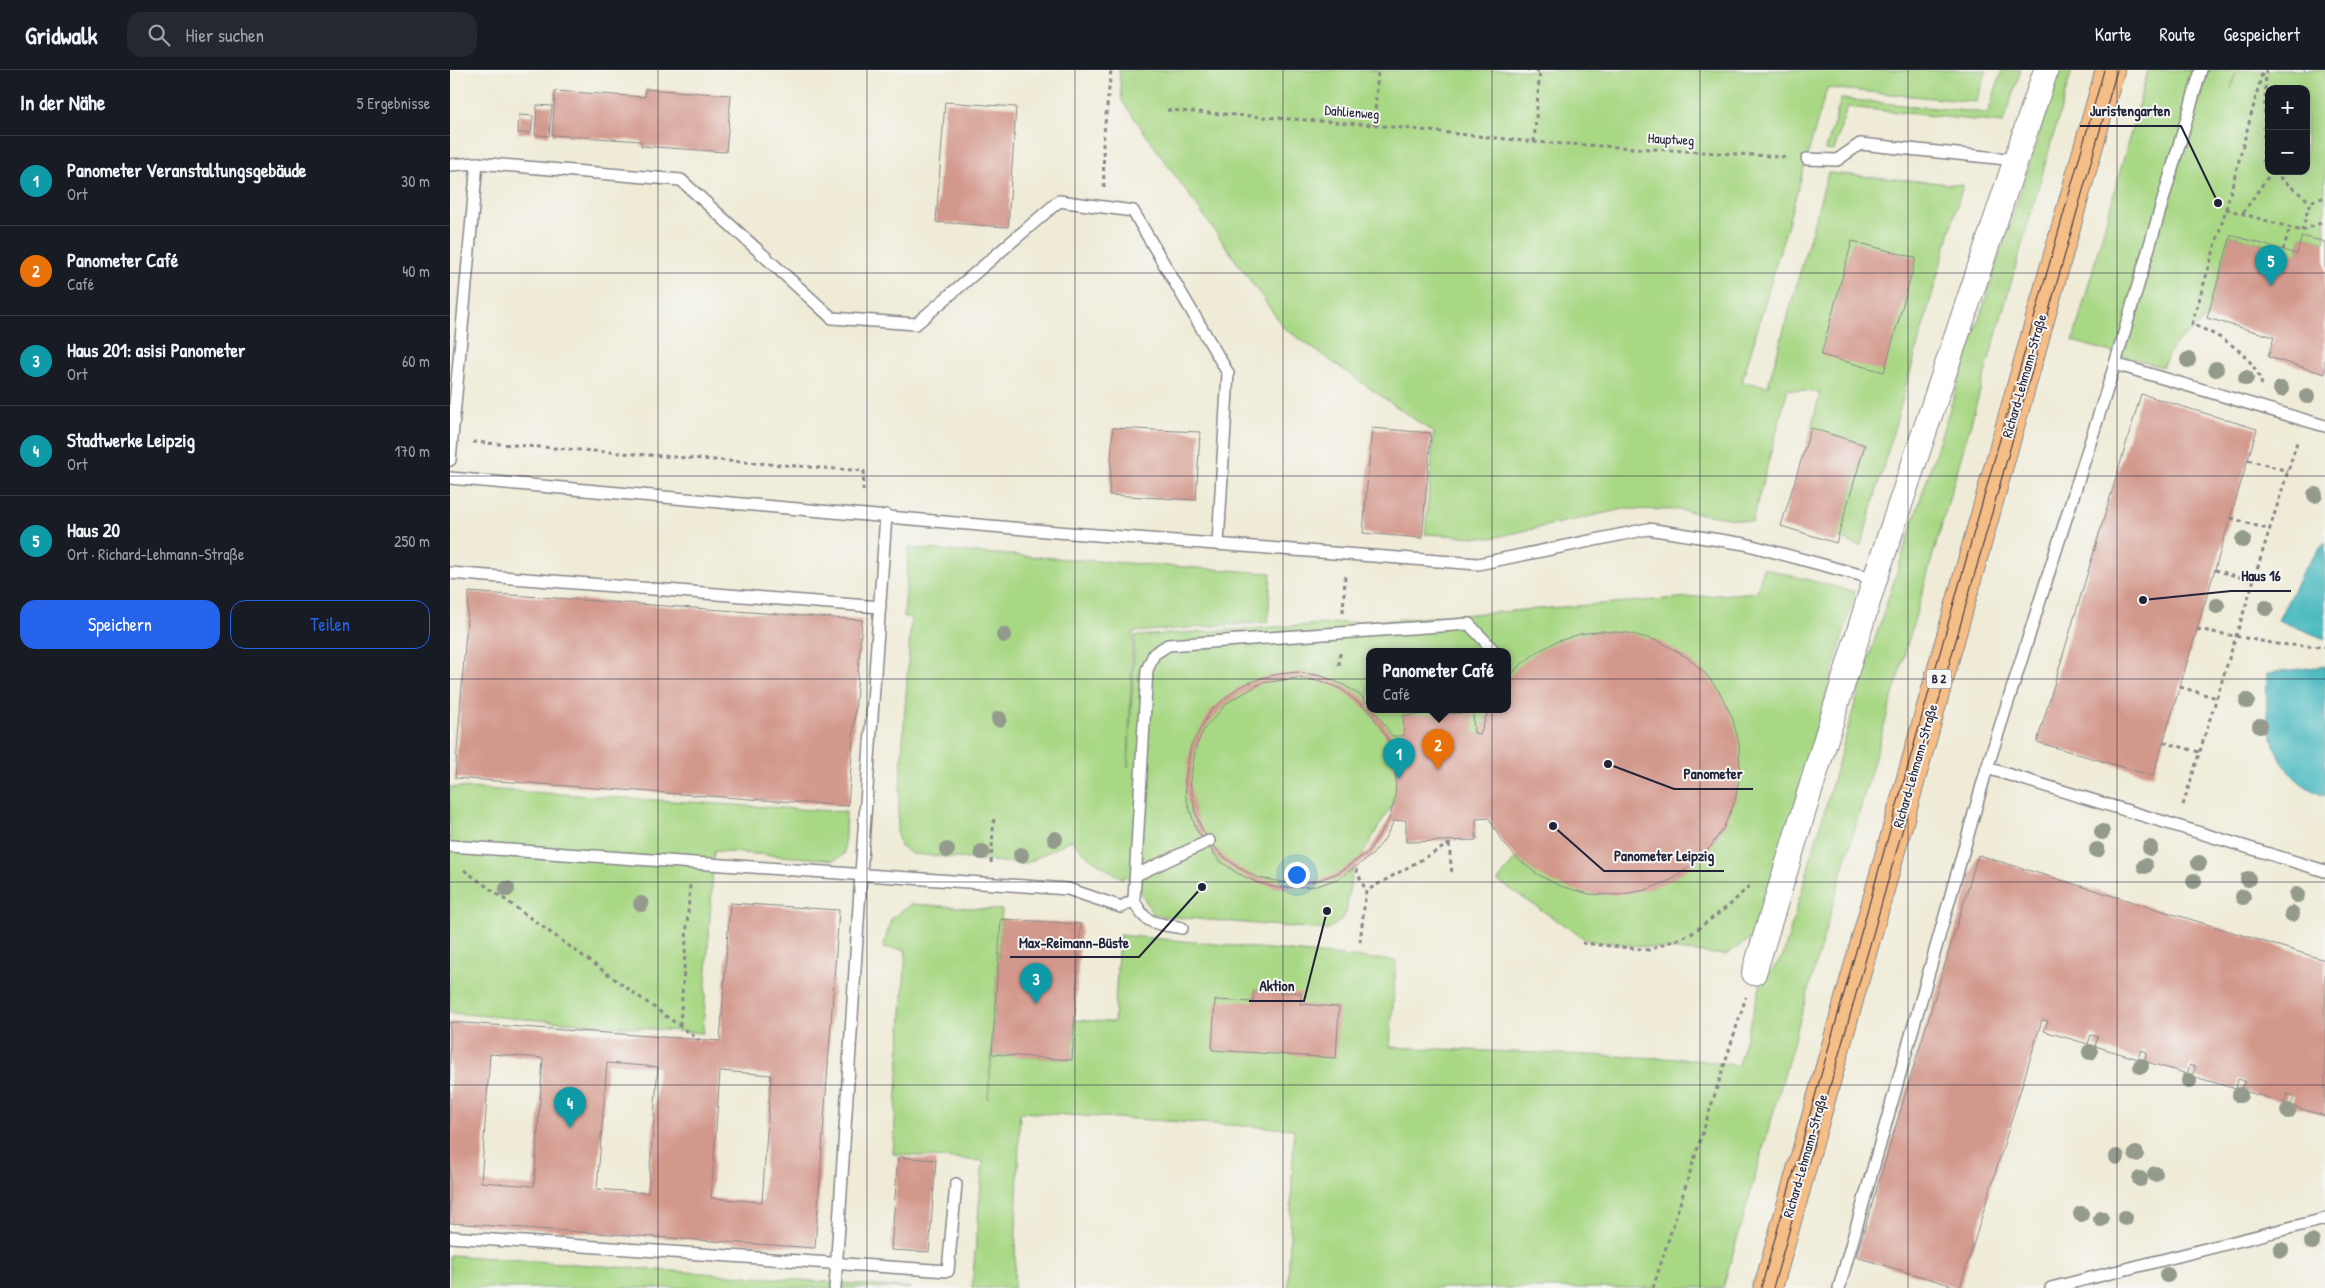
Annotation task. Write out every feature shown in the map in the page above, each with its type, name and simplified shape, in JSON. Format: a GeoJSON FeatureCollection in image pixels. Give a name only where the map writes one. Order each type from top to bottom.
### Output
{"type":"FeatureCollection","features":[{"type":"Feature","properties":{"kind":"main road","name":"Richard-Lehmann-Straße"},"geometry":{"type":"LineString","coordinates":[[1768,1288],[2110,70]]}},
{"type":"Feature","properties":{"kind":"street"},"geometry":{"type":"LineString","coordinates":[[1754,973],[1875,579],[2046,70]]}},
{"type":"Feature","properties":{"kind":"lane"},"geometry":{"type":"LineString","coordinates":[[1839,1288],[1987,768],[2115,364],[2201,70]]}},
{"type":"Feature","properties":{"kind":"lane"},"geometry":{"type":"LineString","coordinates":[[1807,159],[1837,160],[1860,144],[2016,160]]}},
{"type":"Feature","properties":{"kind":"lane"},"geometry":{"type":"LineString","coordinates":[[450,460],[477,163]]}},
{"type":"Feature","properties":{"kind":"lane"},"geometry":{"type":"LineString","coordinates":[[450,165],[477,163],[682,180],[832,318],[916,324],[1060,201],[1133,211],[1228,373],[1218,544]]}},
{"type":"Feature","properties":{"kind":"lane"},"geometry":{"type":"LineString","coordinates":[[2115,364],[2325,426]]}},
{"type":"Feature","properties":{"kind":"lane"},"geometry":{"type":"LineString","coordinates":[[450,478],[886,515],[1057,532],[1478,564],[1648,529],[1745,544],[1875,579]]}},
{"type":"Feature","properties":{"kind":"lane"},"geometry":{"type":"LineString","coordinates":[[835,1288],[886,515]]}},
{"type":"Feature","properties":{"kind":"lane"},"geometry":{"type":"LineString","coordinates":[[450,573],[880,606]]}},
{"type":"Feature","properties":{"kind":"lane"},"geometry":{"type":"LineString","coordinates":[[1182,928],[1148,922],[1139,913],[1134,900],[1146,670],[1154,654],[1168,645],[1469,624],[1491,648]]}},
{"type":"Feature","properties":{"kind":"lane"},"geometry":{"type":"LineString","coordinates":[[1987,768],[2325,870]]}},
{"type":"Feature","properties":{"kind":"lane"},"geometry":{"type":"LineString","coordinates":[[1136,875],[1209,841]]}},
{"type":"Feature","properties":{"kind":"lane"},"geometry":{"type":"LineString","coordinates":[[450,846],[1068,889],[1121,907],[1134,900]]}},
{"type":"Feature","properties":{"kind":"lane"},"geometry":{"type":"LineString","coordinates":[[450,1237],[948,1270],[956,1184]]}},
{"type":"Feature","properties":{"kind":"lane"},"geometry":{"type":"LineString","coordinates":[[2051,1288],[2325,1219]]}},
{"type":"Feature","properties":{"kind":"path"},"geometry":{"type":"LineString","coordinates":[[1104,208],[1103,142],[1111,70]]}},
{"type":"Feature","properties":{"kind":"path"},"geometry":{"type":"LineString","coordinates":[[1374,125],[1378,70]]}},
{"type":"Feature","properties":{"kind":"path"},"geometry":{"type":"LineString","coordinates":[[1527,70],[1540,70],[1534,142]]}},
{"type":"Feature","properties":{"kind":"path"},"geometry":{"type":"LineString","coordinates":[[2264,70],[2263,161],[2265,163]]}},
{"type":"Feature","properties":{"kind":"path"},"geometry":{"type":"LineString","coordinates":[[2264,70],[2192,324],[2220,336],[2242,352],[2259,376],[2264,391]]}},
{"type":"Feature","properties":{"kind":"path","name":"Dahlienweg"},"geometry":{"type":"LineString","coordinates":[[1167,110],[1374,125],[1534,142]]}},
{"type":"Feature","properties":{"kind":"path","name":"Hauptweg"},"geometry":{"type":"LineString","coordinates":[[1534,142],[1807,159]]}},
{"type":"Feature","properties":{"kind":"path"},"geometry":{"type":"LineString","coordinates":[[2243,213],[2270,175]]}},
{"type":"Feature","properties":{"kind":"path"},"geometry":{"type":"LineString","coordinates":[[2278,175],[2310,202]]}},
{"type":"Feature","properties":{"kind":"path"},"geometry":{"type":"LineString","coordinates":[[2310,202],[2325,197]]}},
{"type":"Feature","properties":{"kind":"path"},"geometry":{"type":"LineString","coordinates":[[2302,231],[2310,202]]}},
{"type":"Feature","properties":{"kind":"path"},"geometry":{"type":"LineString","coordinates":[[2226,209],[2302,231],[2325,221]]}},
{"type":"Feature","properties":{"kind":"path"},"geometry":{"type":"LineString","coordinates":[[2283,250],[2290,228]]}},
{"type":"Feature","properties":{"kind":"path"},"geometry":{"type":"LineString","coordinates":[[2176,825],[2304,419]]}},
{"type":"Feature","properties":{"kind":"path"},"geometry":{"type":"LineString","coordinates":[[452,441],[864,471],[861,513]]}},
{"type":"Feature","properties":{"kind":"path"},"geometry":{"type":"LineString","coordinates":[[2248,460],[2288,471]]}},
{"type":"Feature","properties":{"kind":"path"},"geometry":{"type":"LineString","coordinates":[[2231,518],[2270,530]]}},
{"type":"Feature","properties":{"kind":"path"},"geometry":{"type":"LineString","coordinates":[[2215,570],[2253,581]]}},
{"type":"Feature","properties":{"kind":"path"},"geometry":{"type":"LineString","coordinates":[[2198,629],[2277,644],[2325,647]]}},
{"type":"Feature","properties":{"kind":"path"},"geometry":{"type":"LineString","coordinates":[[2180,687],[2217,698]]}},
{"type":"Feature","properties":{"kind":"path"},"geometry":{"type":"LineString","coordinates":[[2164,742],[2200,752]]}},
{"type":"Feature","properties":{"kind":"path"},"geometry":{"type":"LineString","coordinates":[[989,884],[994,816]]}},
{"type":"Feature","properties":{"kind":"path"},"geometry":{"type":"LineString","coordinates":[[1366,890],[1449,842],[1452,874]]}},
{"type":"Feature","properties":{"kind":"path"},"geometry":{"type":"LineString","coordinates":[[461,867],[699,1040]]}},
{"type":"Feature","properties":{"kind":"path"},"geometry":{"type":"LineString","coordinates":[[1356,869],[1366,890],[1360,942]]}},
{"type":"Feature","properties":{"kind":"path"},"geometry":{"type":"LineString","coordinates":[[1582,943],[1649,950],[1691,934],[1732,904],[1756,878]]}},
{"type":"Feature","properties":{"kind":"path"},"geometry":{"type":"LineString","coordinates":[[680,1026],[690,884]]}},
{"type":"Feature","properties":{"kind":"path"},"geometry":{"type":"LineString","coordinates":[[1654,1288],[1754,973]]}},
{"type":"Feature","properties":{"kind":"green space"},"geometry":{"type":"Polygon","coordinates":[[[1119,70],[1987,70],[1976,102],[1827,88],[1742,382],[1768,386],[1828,173],[1963,185],[1861,546],[1837,538],[1865,445],[1811,429],[1820,393],[1788,389],[1752,522],[1679,510],[1623,509],[1492,538],[1425,534],[1434,433],[1284,328],[1122,101],[1119,70]]]}},
{"type":"Feature","properties":{"kind":"green space"},"geometry":{"type":"Polygon","coordinates":[[[2002,70],[2021,70],[2003,123],[1847,107],[1834,151],[1826,150],[1841,99],[1988,113],[2002,70]]]}},
{"type":"Feature","properties":{"kind":"green space"},"geometry":{"type":"Polygon","coordinates":[[[2060,70],[2072,70],[1723,1288],[1288,1288],[1294,1129],[1020,1112],[1014,1288],[972,1288],[983,1161],[893,1154],[906,950],[883,948],[891,919],[911,904],[1002,910],[988,1099],[992,1054],[1071,1060],[1075,1020],[1114,1022],[1119,935],[1396,961],[1390,1047],[1687,1059],[1738,1065],[1761,984],[1783,956],[1863,676],[2060,70]]]}},
{"type":"Feature","properties":{"kind":"green space"},"geometry":{"type":"Polygon","coordinates":[[[2148,70],[2236,70],[2231,89],[2237,70],[2325,70],[2325,242],[2302,236],[2297,254],[2231,235],[2207,318],[2173,346],[2162,367],[2073,341],[2148,70]]]}},
{"type":"Feature","properties":{"kind":"green space"},"geometry":{"type":"Polygon","coordinates":[[[909,548],[1271,573],[1268,622],[1133,632],[1128,767],[1135,636],[1433,617],[1757,592],[1763,568],[1855,592],[1759,933],[1726,955],[1588,941],[1498,881],[1521,851],[1441,722],[1352,872],[1346,913],[1341,921],[1326,930],[1153,915],[1136,883],[1123,875],[1123,879],[1090,858],[1071,840],[1025,864],[912,854],[900,846],[897,833],[911,617],[904,617],[909,548]]]}},
{"type":"Feature","properties":{"kind":"green space"},"geometry":{"type":"Polygon","coordinates":[[[450,787],[846,812],[844,854],[835,860],[714,851],[703,1033],[450,1013],[450,787]]]}},
{"type":"Feature","properties":{"kind":"green space"},"geometry":{"type":"Polygon","coordinates":[[[450,1255],[911,1288],[450,1288],[450,1255]]]}},
{"type":"Feature","properties":{"kind":"water"},"geometry":{"type":"Polygon","coordinates":[[[2325,542],[2325,639],[2278,620],[2304,569],[2325,542]]]}},
{"type":"Feature","properties":{"kind":"water"},"geometry":{"type":"Polygon","coordinates":[[[2325,666],[2325,796],[2307,787],[2293,776],[2282,762],[2270,729],[2266,692],[2267,673],[2325,666]]]}},
{"type":"Feature","properties":{"kind":"building"},"geometry":{"type":"Polygon","coordinates":[[[645,89],[731,95],[726,152],[641,146],[641,141],[552,135],[555,91],[645,97],[645,89]]]}},
{"type":"Feature","properties":{"kind":"building"},"geometry":{"type":"Polygon","coordinates":[[[945,102],[1016,107],[1008,227],[936,222],[945,102]]]}},
{"type":"Feature","properties":{"kind":"building"},"geometry":{"type":"Polygon","coordinates":[[[537,105],[552,106],[549,136],[535,135],[537,105]]]}},
{"type":"Feature","properties":{"kind":"building"},"geometry":{"type":"Polygon","coordinates":[[[519,115],[533,116],[531,133],[518,133],[519,115]]]}},
{"type":"Feature","properties":{"kind":"building"},"geometry":{"type":"Polygon","coordinates":[[[2231,235],[2297,254],[2302,236],[2325,242],[2325,374],[2268,357],[2274,337],[2207,318],[2231,235]]]}},
{"type":"Feature","properties":{"kind":"building"},"geometry":{"type":"Polygon","coordinates":[[[1852,241],[1916,258],[1884,372],[1821,355],[1852,241]]]}},
{"type":"Feature","properties":{"kind":"building"},"geometry":{"type":"Polygon","coordinates":[[[2141,394],[2257,429],[2153,776],[2037,742],[2141,394]]]}},
{"type":"Feature","properties":{"kind":"building"},"geometry":{"type":"Polygon","coordinates":[[[1113,428],[1200,432],[1196,500],[1109,495],[1113,428]]]}},
{"type":"Feature","properties":{"kind":"building"},"geometry":{"type":"Polygon","coordinates":[[[1372,428],[1431,433],[1422,538],[1363,533],[1372,428]]]}},
{"type":"Feature","properties":{"kind":"building"},"geometry":{"type":"Polygon","coordinates":[[[1811,428],[1865,445],[1836,543],[1781,526],[1811,428]]]}},
{"type":"Feature","properties":{"kind":"building"},"geometry":{"type":"Polygon","coordinates":[[[469,592],[862,620],[848,806],[455,778],[469,592]]]}},
{"type":"Feature","properties":{"kind":"building"},"geometry":{"type":"Polygon","coordinates":[[[1602,631],[1628,633],[1659,641],[1688,658],[1706,674],[1720,693],[1732,717],[1739,743],[1740,774],[1735,801],[1724,827],[1711,846],[1695,863],[1673,879],[1646,890],[1618,895],[1589,894],[1560,886],[1537,874],[1517,858],[1501,840],[1489,818],[1476,819],[1476,840],[1406,842],[1406,820],[1394,821],[1384,840],[1372,855],[1340,878],[1317,886],[1278,888],[1258,883],[1237,873],[1219,860],[1196,829],[1186,797],[1185,781],[1191,745],[1211,710],[1239,687],[1261,678],[1297,672],[1322,676],[1344,685],[1366,701],[1366,709],[1341,689],[1321,681],[1297,678],[1262,683],[1228,702],[1204,729],[1196,747],[1190,781],[1195,812],[1209,841],[1223,856],[1239,868],[1259,878],[1295,884],[1316,881],[1338,873],[1368,852],[1389,819],[1395,799],[1396,778],[1394,759],[1387,738],[1371,713],[1377,713],[1392,736],[1404,736],[1403,715],[1473,713],[1474,733],[1480,734],[1488,713],[1511,713],[1511,675],[1537,652],[1556,642],[1580,634],[1602,631]]]}},
{"type":"Feature","properties":{"kind":"building"},"geometry":{"type":"Polygon","coordinates":[[[1978,855],[2325,960],[2325,1116],[2291,1106],[2294,1096],[2287,1094],[2285,1103],[2241,1090],[2245,1081],[2238,1079],[2236,1089],[2192,1076],[2196,1067],[2190,1065],[2187,1074],[2144,1061],[2147,1052],[2141,1050],[2138,1059],[2095,1046],[2098,1037],[2091,1035],[2088,1044],[2044,1031],[2048,1021],[2042,1020],[1960,1288],[1856,1257],[1978,855]]]}},
{"type":"Feature","properties":{"kind":"building"},"geometry":{"type":"Polygon","coordinates":[[[730,903],[839,910],[815,1248],[450,1223],[450,1022],[720,1041],[730,903]],[[490,1054],[481,1182],[534,1186],[543,1058],[490,1054]],[[607,1063],[597,1189],[648,1193],[658,1067],[607,1063]],[[720,1071],[711,1198],[762,1202],[771,1075],[720,1071]]]}},
{"type":"Feature","properties":{"kind":"building"},"geometry":{"type":"Polygon","coordinates":[[[1001,919],[1081,924],[1072,1060],[992,1054],[1001,919]]]}},
{"type":"Feature","properties":{"kind":"building"},"geometry":{"type":"Polygon","coordinates":[[[1254,990],[1301,993],[1300,1004],[1339,1007],[1336,1058],[1212,1050],[1215,1000],[1253,1002],[1254,990]]]}},
{"type":"Feature","properties":{"kind":"building"},"geometry":{"type":"Polygon","coordinates":[[[898,1157],[936,1160],[929,1252],[891,1250],[898,1157]]]}},
{"type":"Feature","properties":{"kind":"tram line"},"geometry":{"type":"LineString","coordinates":[[1761,1288],[2104,70]]}},
{"type":"Feature","properties":{"kind":"tram line"},"geometry":{"type":"LineString","coordinates":[[1773,1288],[2117,70]]}},
{"type":"Feature","properties":{"kind":"place","name":"Juristengarten"},"geometry":{"type":"Point","coordinates":[2218,203]}},
{"type":"Feature","properties":{"kind":"place","name":"Haus 20"},"geometry":{"type":"Point","coordinates":[2271,286]}},
{"type":"Feature","properties":{"kind":"place","name":"Haus 16"},"geometry":{"type":"Point","coordinates":[2143,600]}},
{"type":"Feature","properties":{"kind":"place","name":"Panometer"},"geometry":{"type":"Point","coordinates":[1608,764]}},
{"type":"Feature","properties":{"kind":"place","name":"Panometer Café"},"geometry":{"type":"Point","coordinates":[1438,770]}},
{"type":"Feature","properties":{"kind":"place","name":"Panometer Veranstaltungsgebäude"},"geometry":{"type":"Point","coordinates":[1399,779]}},
{"type":"Feature","properties":{"kind":"place","name":"Panometer Leipzig"},"geometry":{"type":"Point","coordinates":[1553,826]}},
{"type":"Feature","properties":{"kind":"place","name":"Max-Reimann-Büste"},"geometry":{"type":"Point","coordinates":[1202,887]}},
{"type":"Feature","properties":{"kind":"place","name":"Aktion"},"geometry":{"type":"Point","coordinates":[1327,911]}},
{"type":"Feature","properties":{"kind":"place","name":"Haus 201: asisi Panometer"},"geometry":{"type":"Point","coordinates":[1036,1004]}},
{"type":"Feature","properties":{"kind":"place","name":"Stadtwerke Leipzig"},"geometry":{"type":"Point","coordinates":[570,1128]}}]}
